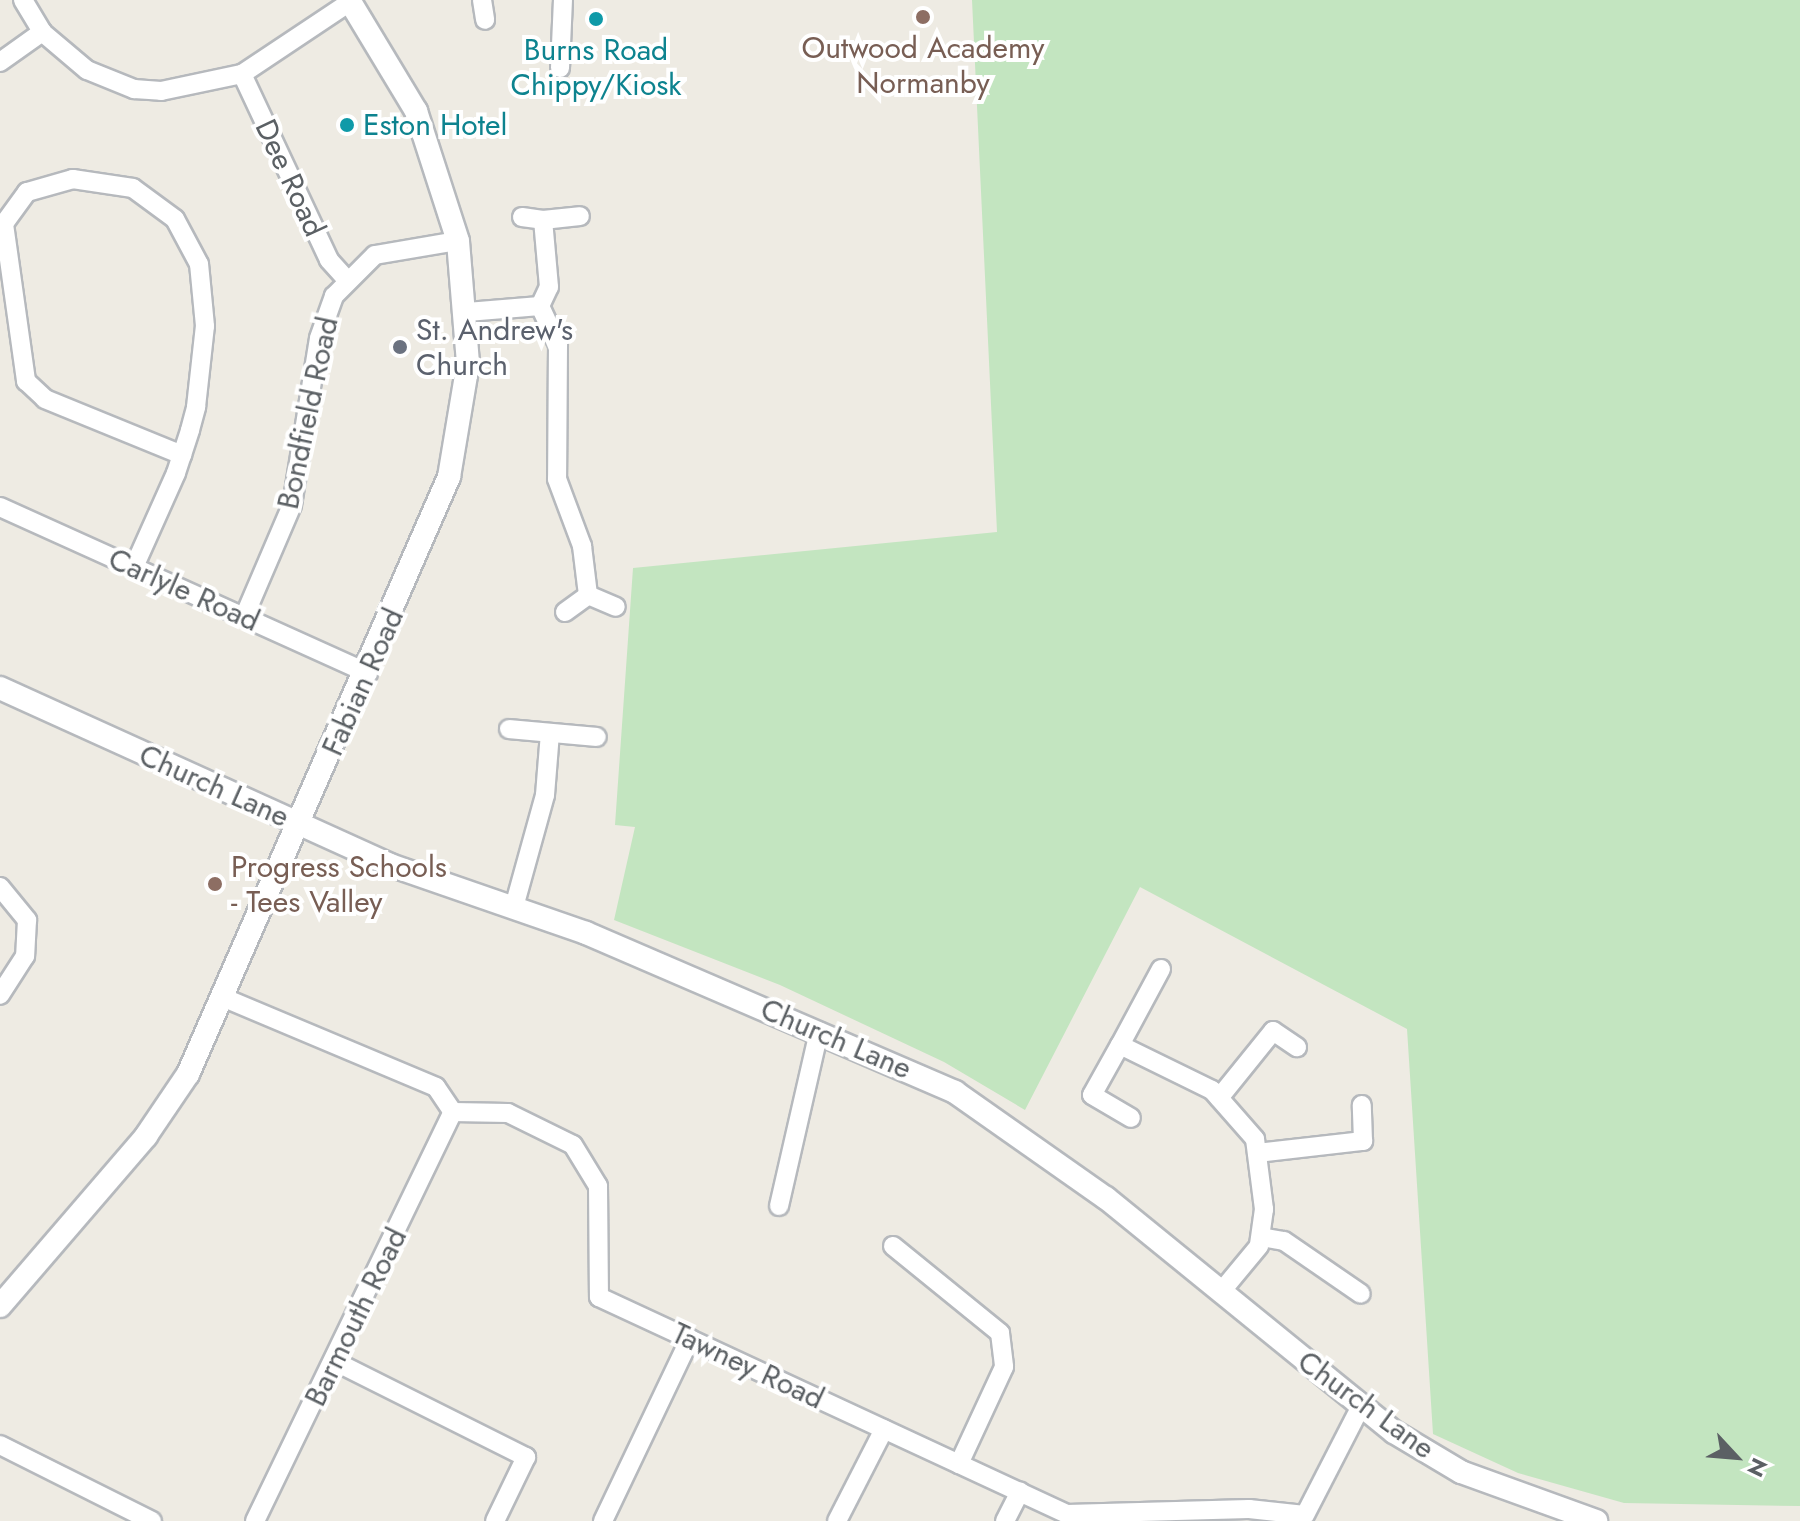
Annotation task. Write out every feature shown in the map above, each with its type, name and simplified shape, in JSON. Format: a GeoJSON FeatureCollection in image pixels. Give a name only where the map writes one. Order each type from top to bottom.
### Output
{"type":"FeatureCollection","features":[{"type":"Feature","properties":{"kind":"street"},"geometry":{"type":"LineString","coordinates":[[23,0],[42,32],[87,70],[134,89],[190,90],[242,74],[350,1]]}},
{"type":"Feature","properties":{"kind":"street"},"geometry":{"type":"LineString","coordinates":[[482,0],[485,20]]}},
{"type":"Feature","properties":{"kind":"street"},"geometry":{"type":"LineString","coordinates":[[560,68],[563,0]]}},
{"type":"Feature","properties":{"kind":"street","name":"Fabian Road"},"geometry":{"type":"LineString","coordinates":[[0,1306],[146,1136],[188,1074],[368,673],[449,477],[463,411],[467,312],[458,241],[416,111],[350,1]]}},
{"type":"Feature","properties":{"kind":"street"},"geometry":{"type":"LineString","coordinates":[[0,62],[42,32]]}},
{"type":"Feature","properties":{"kind":"street","name":"Dee Road"},"geometry":{"type":"LineString","coordinates":[[242,74],[329,260],[345,278]]}},
{"type":"Feature","properties":{"kind":"street"},"geometry":{"type":"LineString","coordinates":[[134,567],[182,455],[205,326],[201,273],[186,233],[151,198],[116,183],[73,179],[27,192],[4,224],[26,381],[45,399],[182,455]]}},
{"type":"Feature","properties":{"kind":"street"},"geometry":{"type":"LineString","coordinates":[[522,217],[543,220],[580,216]]}},
{"type":"Feature","properties":{"kind":"street"},"geometry":{"type":"LineString","coordinates":[[540,306],[549,287],[543,220]]}},
{"type":"Feature","properties":{"kind":"street","name":"Bondfield Road"},"geometry":{"type":"LineString","coordinates":[[244,617],[292,505],[319,338],[345,278],[396,247],[458,241]]}},
{"type":"Feature","properties":{"kind":"street"},"geometry":{"type":"LineString","coordinates":[[467,312],[540,306]]}},
{"type":"Feature","properties":{"kind":"street"},"geometry":{"type":"LineString","coordinates":[[540,306],[558,345],[553,462],[582,546],[588,595]]}},
{"type":"Feature","properties":{"kind":"street","name":"Carlyle Road"},"geometry":{"type":"LineString","coordinates":[[0,507],[368,673]]}},
{"type":"Feature","properties":{"kind":"street"},"geometry":{"type":"LineString","coordinates":[[588,595],[616,607]]}},
{"type":"Feature","properties":{"kind":"street"},"geometry":{"type":"LineString","coordinates":[[565,612],[588,595]]}},
{"type":"Feature","properties":{"kind":"street","name":"Church Lane"},"geometry":{"type":"LineString","coordinates":[[0,688],[299,824],[442,885],[514,907],[819,1032],[966,1100],[1054,1158],[1361,1406],[1461,1472],[1596,1521]]}},
{"type":"Feature","properties":{"kind":"street"},"geometry":{"type":"LineString","coordinates":[[509,729],[597,737]]}},
{"type":"Feature","properties":{"kind":"street"},"geometry":{"type":"LineString","coordinates":[[514,907],[545,795],[550,733]]}},
{"type":"Feature","properties":{"kind":"street"},"geometry":{"type":"LineString","coordinates":[[0,887],[27,920],[25,956],[0,995]]}},
{"type":"Feature","properties":{"kind":"street"},"geometry":{"type":"LineString","coordinates":[[1131,1118],[1092,1095],[1161,969]]}},
{"type":"Feature","properties":{"kind":"street"},"geometry":{"type":"LineString","coordinates":[[222,997],[436,1087],[453,1112]]}},
{"type":"Feature","properties":{"kind":"street"},"geometry":{"type":"LineString","coordinates":[[1219,1098],[1273,1031],[1297,1047]]}},
{"type":"Feature","properties":{"kind":"street"},"geometry":{"type":"LineString","coordinates":[[779,1206],[819,1032]]}},
{"type":"Feature","properties":{"kind":"street"},"geometry":{"type":"LineString","coordinates":[[1120,1045],[1219,1098],[1255,1139],[1261,1237],[1220,1293]]}},
{"type":"Feature","properties":{"kind":"street"},"geometry":{"type":"LineString","coordinates":[[1257,1153],[1363,1141],[1362,1105]]}},
{"type":"Feature","properties":{"kind":"street","name":"Tawney Road"},"geometry":{"type":"LineString","coordinates":[[453,1112],[508,1113],[573,1145],[598,1186],[599,1297],[1067,1514],[1308,1518],[1361,1406]]}},
{"type":"Feature","properties":{"kind":"street","name":"Barmouth Road"},"geometry":{"type":"LineString","coordinates":[[255,1521],[453,1112]]}},
{"type":"Feature","properties":{"kind":"street"},"geometry":{"type":"LineString","coordinates":[[1261,1237],[1284,1241],[1361,1294]]}},
{"type":"Feature","properties":{"kind":"street"},"geometry":{"type":"LineString","coordinates":[[893,1246],[1000,1333],[1004,1367],[959,1464]]}},
{"type":"Feature","properties":{"kind":"street"},"geometry":{"type":"LineString","coordinates":[[603,1521],[690,1339]]}},
{"type":"Feature","properties":{"kind":"street"},"geometry":{"type":"LineString","coordinates":[[334,1361],[526,1457],[495,1521]]}},
{"type":"Feature","properties":{"kind":"street"},"geometry":{"type":"LineString","coordinates":[[837,1521],[884,1429]]}},
{"type":"Feature","properties":{"kind":"street"},"geometry":{"type":"LineString","coordinates":[[0,1445],[152,1521]]}},
{"type":"Feature","properties":{"kind":"street"},"geometry":{"type":"LineString","coordinates":[[1005,1521],[1020,1492]]}},
{"type":"Feature","properties":{"kind":"green space"},"geometry":{"type":"Polygon","coordinates":[[[972,0],[1800,0],[1800,1506],[1624,1503],[1518,1473],[1433,1434],[1407,1029],[1140,887],[1025,1110],[944,1062],[780,985],[614,920],[635,827],[615,825],[633,568],[997,532],[972,0]]]}},
{"type":"Feature","properties":{"kind":"place","name":"Outwood Academy Normanby"},"geometry":{"type":"Point","coordinates":[923,17]}},
{"type":"Feature","properties":{"kind":"place","name":"Burns Road Chippy/Kiosk"},"geometry":{"type":"Point","coordinates":[596,19]}},
{"type":"Feature","properties":{"kind":"place","name":"Eston Hotel"},"geometry":{"type":"Point","coordinates":[347,125]}},
{"type":"Feature","properties":{"kind":"place","name":"St. Andrew's Church"},"geometry":{"type":"Point","coordinates":[400,347]}},
{"type":"Feature","properties":{"kind":"place","name":"Progress Schools - Tees Valley"},"geometry":{"type":"Point","coordinates":[215,884]}}]}
